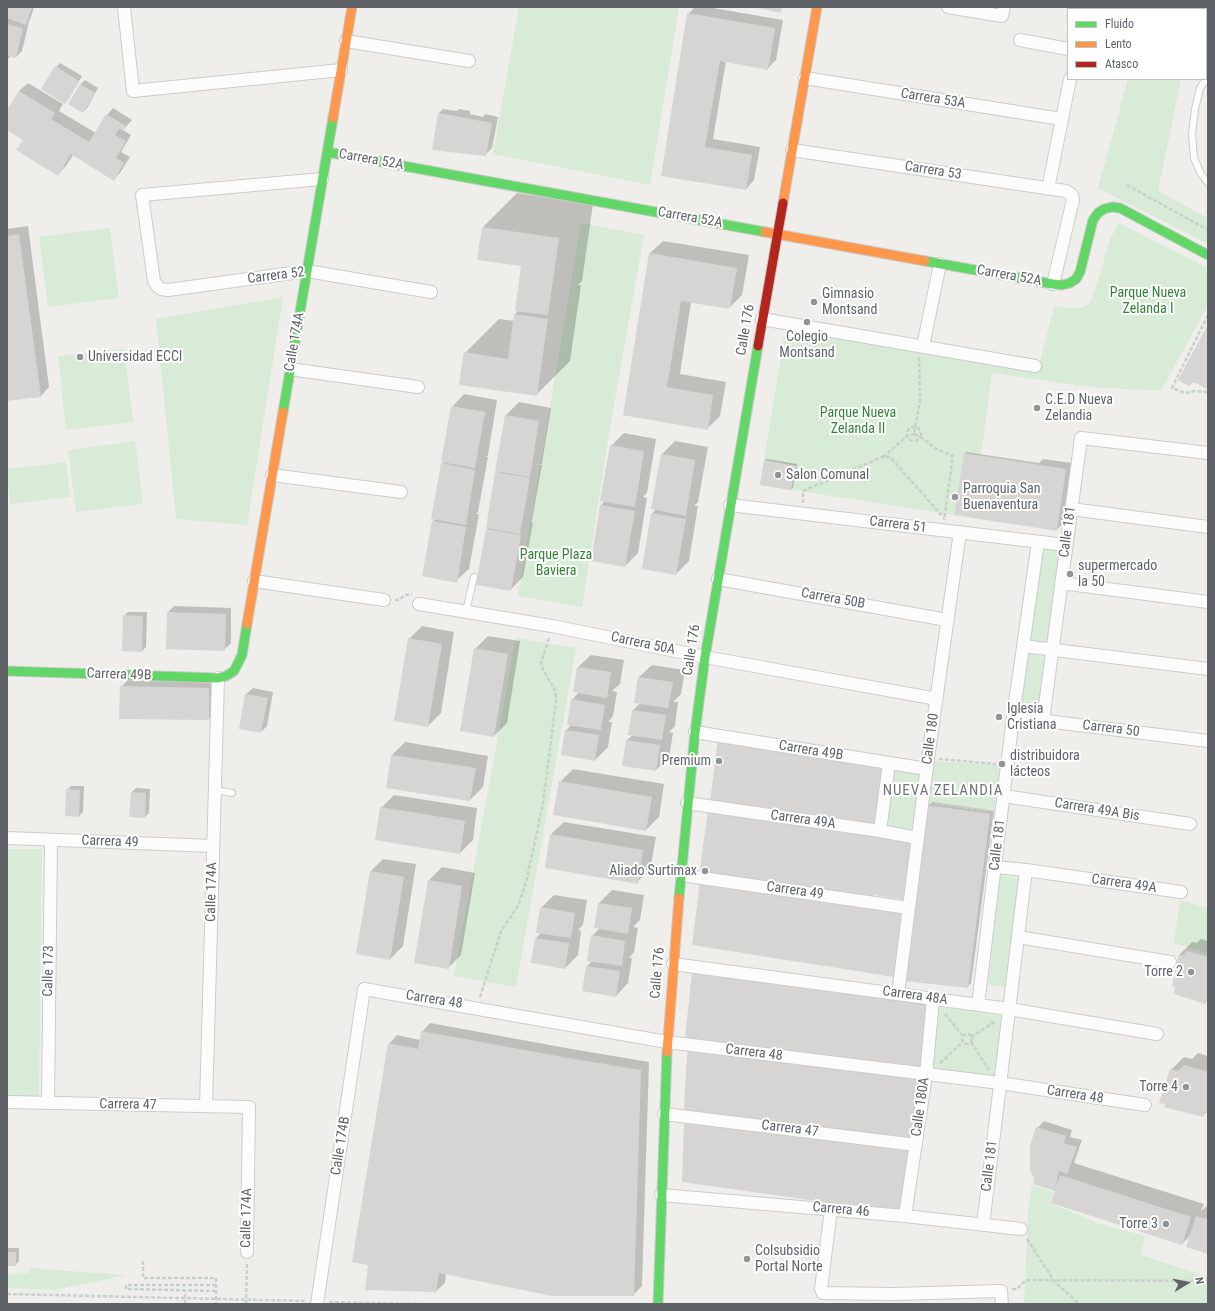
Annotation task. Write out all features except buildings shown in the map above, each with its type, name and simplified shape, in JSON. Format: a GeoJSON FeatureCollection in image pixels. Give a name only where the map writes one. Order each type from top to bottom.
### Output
{"type":"FeatureCollection","features":[{"type":"Feature","properties":{"kind":"street"},"geometry":{"type":"LineString","coordinates":[[124,7],[133,91],[341,70]]}},
{"type":"Feature","properties":{"kind":"street","name":"Calle 174A"},"geometry":{"type":"LineString","coordinates":[[230,674],[234,671],[242,655],[352,7]]}},
{"type":"Feature","properties":{"kind":"street","name":"Calle 176"},"geometry":{"type":"LineString","coordinates":[[658,1304],[667,1042],[687,803],[695,732],[705,657],[730,504],[817,7]]}},
{"type":"Feature","properties":{"kind":"street"},"geometry":{"type":"LineString","coordinates":[[948,7],[1003,11]]}},
{"type":"Feature","properties":{"kind":"street"},"geometry":{"type":"LineString","coordinates":[[1020,40],[1067,49]]}},
{"type":"Feature","properties":{"kind":"street"},"geometry":{"type":"LineString","coordinates":[[346,41],[469,61]]}},
{"type":"Feature","properties":{"kind":"street","name":"Carrera 53A"},"geometry":{"type":"LineString","coordinates":[[805,78],[1061,119]]}},
{"type":"Feature","properties":{"kind":"street"},"geometry":{"type":"LineString","coordinates":[[1048,189],[1070,80]]}},
{"type":"Feature","properties":{"kind":"street","name":"Carrera 53"},"geometry":{"type":"LineString","coordinates":[[792,150],[1066,191],[1072,195],[1073,200],[1053,284]]}},
{"type":"Feature","properties":{"kind":"street","name":"Carrera 52A"},"geometry":{"type":"LineString","coordinates":[[327,152],[1053,284]]}},
{"type":"Feature","properties":{"kind":"street","name":"Carrera 52"},"geometry":{"type":"LineString","coordinates":[[322,179],[142,195],[153,275],[157,286],[161,289],[168,290],[307,271],[431,292]]}},
{"type":"Feature","properties":{"kind":"street"},"geometry":{"type":"LineString","coordinates":[[1053,284],[1062,285],[1070,283],[1076,279],[1080,272],[1093,220],[1098,213],[1104,209],[1112,207],[1120,208],[1208,255]]}},
{"type":"Feature","properties":{"kind":"street"},"geometry":{"type":"LineString","coordinates":[[921,346],[940,264]]}},
{"type":"Feature","properties":{"kind":"street"},"geometry":{"type":"LineString","coordinates":[[762,319],[1035,366]]}},
{"type":"Feature","properties":{"kind":"street"},"geometry":{"type":"LineString","coordinates":[[290,369],[418,387]]}},
{"type":"Feature","properties":{"kind":"street","name":"Calle 181"},"geometry":{"type":"LineString","coordinates":[[1043,720],[1081,438],[1208,453]]}},
{"type":"Feature","properties":{"kind":"street"},"geometry":{"type":"LineString","coordinates":[[272,475],[401,492]]}},
{"type":"Feature","properties":{"kind":"street","name":"Carrera 51"},"geometry":{"type":"LineString","coordinates":[[730,504],[1066,545]]}},
{"type":"Feature","properties":{"kind":"street"},"geometry":{"type":"LineString","coordinates":[[1071,508],[1208,526]]}},
{"type":"Feature","properties":{"kind":"street","name":"Calle 180"},"geometry":{"type":"LineString","coordinates":[[898,994],[960,532]]}},
{"type":"Feature","properties":{"kind":"street","name":"Calle 181"},"geometry":{"type":"LineString","coordinates":[[978,1005],[1013,717],[1038,542]]}},
{"type":"Feature","properties":{"kind":"street","name":"Carrera 50B"},"geometry":{"type":"LineString","coordinates":[[718,579],[947,620]]}},
{"type":"Feature","properties":{"kind":"street"},"geometry":{"type":"LineString","coordinates":[[254,581],[384,600]]}},
{"type":"Feature","properties":{"kind":"street"},"geometry":{"type":"LineString","coordinates":[[1061,583],[1208,602]]}},
{"type":"Feature","properties":{"kind":"street","name":"Carrera 50A"},"geometry":{"type":"LineString","coordinates":[[420,604],[552,626],[705,657],[937,699]]}},
{"type":"Feature","properties":{"kind":"street"},"geometry":{"type":"LineString","coordinates":[[1023,646],[1208,669]]}},
{"type":"Feature","properties":{"kind":"street","name":"Carrera 49B"},"geometry":{"type":"LineString","coordinates":[[7,671],[67,671],[218,678],[230,674]]}},
{"type":"Feature","properties":{"kind":"street","name":"Calle 174A"},"geometry":{"type":"LineString","coordinates":[[206,1106],[218,678]]}},
{"type":"Feature","properties":{"kind":"street","name":"Carrera 50"},"geometry":{"type":"LineString","coordinates":[[1013,717],[1208,741]]}},
{"type":"Feature","properties":{"kind":"street","name":"Carrera 49B"},"geometry":{"type":"LineString","coordinates":[[695,732],[927,769]]}},
{"type":"Feature","properties":{"kind":"street"},"geometry":{"type":"LineString","coordinates":[[880,831],[889,763]]}},
{"type":"Feature","properties":{"kind":"street","name":"Carrera 49A Bis"},"geometry":{"type":"LineString","coordinates":[[1004,796],[1190,824]]}},
{"type":"Feature","properties":{"kind":"street","name":"Carrera 49A"},"geometry":{"type":"LineString","coordinates":[[687,803],[880,831],[918,838]]}},
{"type":"Feature","properties":{"kind":"street","name":"Carrera 49"},"geometry":{"type":"LineString","coordinates":[[7,838],[213,846]]}},
{"type":"Feature","properties":{"kind":"street","name":"Calle 173"},"geometry":{"type":"LineString","coordinates":[[48,1103],[51,840]]}},
{"type":"Feature","properties":{"kind":"street","name":"Carrera 49A"},"geometry":{"type":"LineString","coordinates":[[995,867],[1181,892]]}},
{"type":"Feature","properties":{"kind":"street","name":"Calle 181"},"geometry":{"type":"LineString","coordinates":[[983,1224],[998,1083],[1009,1013],[1026,870]]}},
{"type":"Feature","properties":{"kind":"street","name":"Carrera 49"},"geometry":{"type":"LineString","coordinates":[[681,875],[909,908]]}},
{"type":"Feature","properties":{"kind":"street"},"geometry":{"type":"LineString","coordinates":[[1018,937],[1170,962]]}},
{"type":"Feature","properties":{"kind":"street","name":"Carrera 48A"},"geometry":{"type":"LineString","coordinates":[[673,964],[978,1005],[1009,1013],[1157,1034]]}},
{"type":"Feature","properties":{"kind":"street","name":"Carrera 48"},"geometry":{"type":"LineString","coordinates":[[364,989],[667,1042],[998,1083],[1145,1105]]}},
{"type":"Feature","properties":{"kind":"street","name":"Calle 174B"},"geometry":{"type":"LineString","coordinates":[[317,1303],[364,989]]}},
{"type":"Feature","properties":{"kind":"street","name":"Calle 180A"},"geometry":{"type":"LineString","coordinates":[[905,1216],[928,1075],[933,999]]}},
{"type":"Feature","properties":{"kind":"street","name":"Carrera 47"},"geometry":{"type":"LineString","coordinates":[[7,1102],[249,1107]]}},
{"type":"Feature","properties":{"kind":"street","name":"Calle 174A"},"geometry":{"type":"LineString","coordinates":[[247,1252],[249,1107]]}},
{"type":"Feature","properties":{"kind":"street","name":"Carrera 47"},"geometry":{"type":"LineString","coordinates":[[664,1114],[916,1145]]}},
{"type":"Feature","properties":{"kind":"street","name":"Carrera 46"},"geometry":{"type":"LineString","coordinates":[[661,1195],[905,1216],[1020,1229]]}},
{"type":"Feature","properties":{"kind":"street"},"geometry":{"type":"LineString","coordinates":[[831,1209],[821,1289],[823,1293],[894,1294],[1001,1291],[1002,1304]]}},
{"type":"Feature","properties":{"kind":"lane"},"geometry":{"type":"LineString","coordinates":[[1205,80],[1200,88],[1195,109],[1192,134],[1194,158],[1201,174],[1208,183]]}},
{"type":"Feature","properties":{"kind":"lane"},"geometry":{"type":"LineString","coordinates":[[466,611],[474,577]]}},
{"type":"Feature","properties":{"kind":"lane"},"geometry":{"type":"LineString","coordinates":[[215,790],[232,793]]}},
{"type":"Feature","properties":{"kind":"path"},"geometry":{"type":"LineString","coordinates":[[1127,186],[1208,230]]}},
{"type":"Feature","properties":{"kind":"path"},"geometry":{"type":"LineString","coordinates":[[1208,315],[1172,388],[1185,393],[1195,391],[1208,392]]}},
{"type":"Feature","properties":{"kind":"path"},"geometry":{"type":"LineString","coordinates":[[914,434],[920,400],[921,346]]}},
{"type":"Feature","properties":{"kind":"path"},"geometry":{"type":"LineString","coordinates":[[907,436],[906,433],[909,429],[915,427]]}},
{"type":"Feature","properties":{"kind":"path"},"geometry":{"type":"LineString","coordinates":[[915,427],[919,429],[921,437]]}},
{"type":"Feature","properties":{"kind":"path"},"geometry":{"type":"LineString","coordinates":[[803,491],[882,457],[907,436],[914,434],[921,437],[936,449],[953,456],[944,518],[944,530]]}},
{"type":"Feature","properties":{"kind":"path"},"geometry":{"type":"LineString","coordinates":[[907,436],[913,441],[918,440],[921,437]]}},
{"type":"Feature","properties":{"kind":"path"},"geometry":{"type":"LineString","coordinates":[[882,457],[890,457],[944,518]]}},
{"type":"Feature","properties":{"kind":"path"},"geometry":{"type":"LineString","coordinates":[[384,600],[399,600],[404,595],[410,594],[416,597],[420,604]]}},
{"type":"Feature","properties":{"kind":"path"},"geometry":{"type":"LineString","coordinates":[[476,1008],[501,931],[518,906],[526,882],[543,804],[556,701],[555,690],[543,670],[542,663],[552,626]]}},
{"type":"Feature","properties":{"kind":"path"},"geometry":{"type":"LineString","coordinates":[[884,806],[910,786],[927,769],[1001,764]]}},
{"type":"Feature","properties":{"kind":"path"},"geometry":{"type":"LineString","coordinates":[[923,802],[1001,813]]}},
{"type":"Feature","properties":{"kind":"path"},"geometry":{"type":"LineString","coordinates":[[928,1075],[963,1042],[963,1036],[933,999]]}},
{"type":"Feature","properties":{"kind":"path"},"geometry":{"type":"LineString","coordinates":[[998,1083],[971,1042],[972,1037],[1002,1016],[1009,1013]]}},
{"type":"Feature","properties":{"kind":"path"},"geometry":{"type":"LineString","coordinates":[[963,1036],[968,1034],[972,1037]]}},
{"type":"Feature","properties":{"kind":"path"},"geometry":{"type":"LineString","coordinates":[[963,1042],[967,1044],[971,1042]]}},
{"type":"Feature","properties":{"kind":"path"},"geometry":{"type":"LineString","coordinates":[[1020,1229],[1054,1280],[1079,1304]]}},
{"type":"Feature","properties":{"kind":"path","name":"Calle 174A"},"geometry":{"type":"LineString","coordinates":[[246,1304],[247,1252]]}},
{"type":"Feature","properties":{"kind":"path"},"geometry":{"type":"LineString","coordinates":[[144,1261],[143,1278],[216,1278],[216,1304]]}},
{"type":"Feature","properties":{"kind":"path"},"geometry":{"type":"LineString","coordinates":[[1001,1291],[1016,1289],[1030,1280],[1208,1281]]}},
{"type":"Feature","properties":{"kind":"path"},"geometry":{"type":"LineString","coordinates":[[216,1285],[126,1285],[126,1290],[216,1290]]}},
{"type":"Feature","properties":{"kind":"path"},"geometry":{"type":"LineString","coordinates":[[185,1290],[185,1304]]}},
{"type":"Feature","properties":{"kind":"path"},"geometry":{"type":"LineString","coordinates":[[7,1294],[317,1303],[425,1304]]}},
{"type":"Feature","properties":{"kind":"green space"},"geometry":{"type":"Polygon","coordinates":[[[519,7],[679,7],[650,185],[493,154],[519,7]]]}},
{"type":"Feature","properties":{"kind":"green space"},"geometry":{"type":"Polygon","coordinates":[[[1208,7],[1208,45],[1207,46],[1207,8],[1147,8],[1208,7]]]}},
{"type":"Feature","properties":{"kind":"green space"},"geometry":{"type":"Polygon","coordinates":[[[1128,80],[1181,80],[1158,191],[1208,218],[1208,244],[1098,188],[1128,80]]]}},
{"type":"Feature","properties":{"kind":"green space","name":"Parque Plaza Baviera"},"geometry":{"type":"Polygon","coordinates":[[[581,223],[644,235],[610,428],[582,607],[518,596],[581,223]]]}},
{"type":"Feature","properties":{"kind":"green space","name":"Parque Nueva Zelanda II"},"geometry":{"type":"Polygon","coordinates":[[[1119,223],[1208,268],[1208,305],[1161,391],[1090,387],[992,373],[981,456],[964,453],[954,515],[760,485],[785,331],[1038,369],[1054,307],[1082,308],[1089,304],[1094,294],[1110,239],[1119,223]]]}},
{"type":"Feature","properties":{"kind":"green space"},"geometry":{"type":"Polygon","coordinates":[[[110,228],[119,298],[48,307],[39,237],[110,228]]]}},
{"type":"Feature","properties":{"kind":"green space"},"geometry":{"type":"Polygon","coordinates":[[[283,297],[247,525],[176,519],[156,319],[283,297]]]}},
{"type":"Feature","properties":{"kind":"green space"},"geometry":{"type":"Polygon","coordinates":[[[124,349],[133,422],[66,430],[58,356],[124,349]]]}},
{"type":"Feature","properties":{"kind":"green space"},"geometry":{"type":"Polygon","coordinates":[[[135,441],[143,504],[76,512],[68,450],[135,441]]]}},
{"type":"Feature","properties":{"kind":"green space"},"geometry":{"type":"Polygon","coordinates":[[[66,462],[70,497],[10,504],[7,469],[66,462]]]}},
{"type":"Feature","properties":{"kind":"green space"},"geometry":{"type":"Polygon","coordinates":[[[1042,545],[1063,548],[1050,645],[1029,642],[1042,545]]]}},
{"type":"Feature","properties":{"kind":"green space"},"geometry":{"type":"Polygon","coordinates":[[[516,638],[576,648],[516,987],[454,976],[516,638]]]}},
{"type":"Feature","properties":{"kind":"green space"},"geometry":{"type":"Polygon","coordinates":[[[1028,654],[1045,657],[1038,712],[1020,710],[1028,654]]]}},
{"type":"Feature","properties":{"kind":"green space"},"geometry":{"type":"Polygon","coordinates":[[[931,761],[1000,766],[994,811],[927,802],[931,761]]]}},
{"type":"Feature","properties":{"kind":"green space"},"geometry":{"type":"Polygon","coordinates":[[[894,766],[924,771],[916,831],[886,826],[894,766]]]}},
{"type":"Feature","properties":{"kind":"green space"},"geometry":{"type":"Polygon","coordinates":[[[7,849],[42,849],[39,1097],[7,1097],[7,849]]]}},
{"type":"Feature","properties":{"kind":"green space"},"geometry":{"type":"Polygon","coordinates":[[[1000,876],[1019,878],[1007,987],[988,985],[1000,876]]]}},
{"type":"Feature","properties":{"kind":"green space"},"geometry":{"type":"Polygon","coordinates":[[[1180,900],[1208,908],[1208,953],[1174,943],[1180,900]]]}},
{"type":"Feature","properties":{"kind":"green space"},"geometry":{"type":"Polygon","coordinates":[[[939,1007],[1002,1016],[995,1079],[931,1071],[939,1007]]]}},
{"type":"Feature","properties":{"kind":"green space"},"geometry":{"type":"Polygon","coordinates":[[[1032,1185],[1054,1192],[1051,1203],[1097,1223],[1145,1236],[1141,1255],[1208,1277],[1208,1304],[1024,1304],[1028,1212],[1032,1185]]]}},
{"type":"Feature","properties":{"kind":"green space"},"geometry":{"type":"Polygon","coordinates":[[[30,1268],[126,1275],[55,1290],[7,1288],[7,1274],[28,1273],[30,1268]]]}},
{"type":"Feature","properties":{"kind":"traffic: fast"},"geometry":{"type":"LineString","coordinates":[[283,412],[333,118]]}},
{"type":"Feature","properties":{"kind":"traffic: fast"},"geometry":{"type":"LineString","coordinates":[[327,152],[765,232]]}},
{"type":"Feature","properties":{"kind":"traffic: fast"},"geometry":{"type":"LineString","coordinates":[[925,261],[1053,284],[1062,285],[1070,283],[1076,279],[1080,272],[1093,220],[1098,213],[1104,209],[1112,207],[1120,208],[1208,255]]}},
{"type":"Feature","properties":{"kind":"traffic: fast"},"geometry":{"type":"LineString","coordinates":[[679,898],[695,732],[705,657],[758,346]]}},
{"type":"Feature","properties":{"kind":"traffic: fast"},"geometry":{"type":"LineString","coordinates":[[7,671],[218,678],[226,676],[234,671],[242,655],[247,624]]}},
{"type":"Feature","properties":{"kind":"traffic: fast"},"geometry":{"type":"LineString","coordinates":[[658,1304],[667,1052]]}},
{"type":"Feature","properties":{"kind":"traffic: slow"},"geometry":{"type":"LineString","coordinates":[[333,118],[352,7]]}},
{"type":"Feature","properties":{"kind":"traffic: slow"},"geometry":{"type":"LineString","coordinates":[[783,203],[817,7]]}},
{"type":"Feature","properties":{"kind":"traffic: slow"},"geometry":{"type":"LineString","coordinates":[[765,232],[925,261]]}},
{"type":"Feature","properties":{"kind":"traffic: slow"},"geometry":{"type":"LineString","coordinates":[[247,624],[283,412]]}},
{"type":"Feature","properties":{"kind":"traffic: slow"},"geometry":{"type":"LineString","coordinates":[[667,1052],[679,898]]}},
{"type":"Feature","properties":{"kind":"traffic: jam"},"geometry":{"type":"LineString","coordinates":[[758,346],[783,203]]}},
{"type":"Feature","properties":{"kind":"place","name":"Gimnasio Montsand"},"geometry":{"type":"Point","coordinates":[814,302]}},
{"type":"Feature","properties":{"kind":"place","name":"Colegio Montsand"},"geometry":{"type":"Point","coordinates":[807,322]}},
{"type":"Feature","properties":{"kind":"place","name":"Universidad ECCI"},"geometry":{"type":"Point","coordinates":[80,357]}},
{"type":"Feature","properties":{"kind":"place","name":"C.E.D Nueva Zelandia"},"geometry":{"type":"Point","coordinates":[1037,408]}},
{"type":"Feature","properties":{"kind":"place","name":"Salon Comunal"},"geometry":{"type":"Point","coordinates":[778,475]}},
{"type":"Feature","properties":{"kind":"place","name":"Parroquia San Buenaventura"},"geometry":{"type":"Point","coordinates":[955,497]}},
{"type":"Feature","properties":{"kind":"place","name":"supermercado la 50"},"geometry":{"type":"Point","coordinates":[1070,574]}},
{"type":"Feature","properties":{"kind":"place","name":"Iglesia Cristiana"},"geometry":{"type":"Point","coordinates":[999,717]}},
{"type":"Feature","properties":{"kind":"place","name":"Premium"},"geometry":{"type":"Point","coordinates":[719,761]}},
{"type":"Feature","properties":{"kind":"place","name":"distribuidora lácteos"},"geometry":{"type":"Point","coordinates":[1002,764]}},
{"type":"Feature","properties":{"kind":"place","name":"Aliado Surtimax"},"geometry":{"type":"Point","coordinates":[705,871]}},
{"type":"Feature","properties":{"kind":"place","name":"Torre 2"},"geometry":{"type":"Point","coordinates":[1191,972]}},
{"type":"Feature","properties":{"kind":"place","name":"Torre 4"},"geometry":{"type":"Point","coordinates":[1186,1087]}},
{"type":"Feature","properties":{"kind":"place","name":"Torre 3"},"geometry":{"type":"Point","coordinates":[1166,1224]}},
{"type":"Feature","properties":{"kind":"place","name":"Colsubsidio Portal Norte"},"geometry":{"type":"Point","coordinates":[747,1259]}},
{"type":"Feature","properties":{"kind":"district","name":"NUEVA ZELANDIA"},"geometry":{"type":"Point","coordinates":[943,791]}},
{"type":"Feature","properties":{"kind":"park label","name":"Parque Nueva Zelanda I"},"geometry":{"type":"Point","coordinates":[1148,302]}}]}
